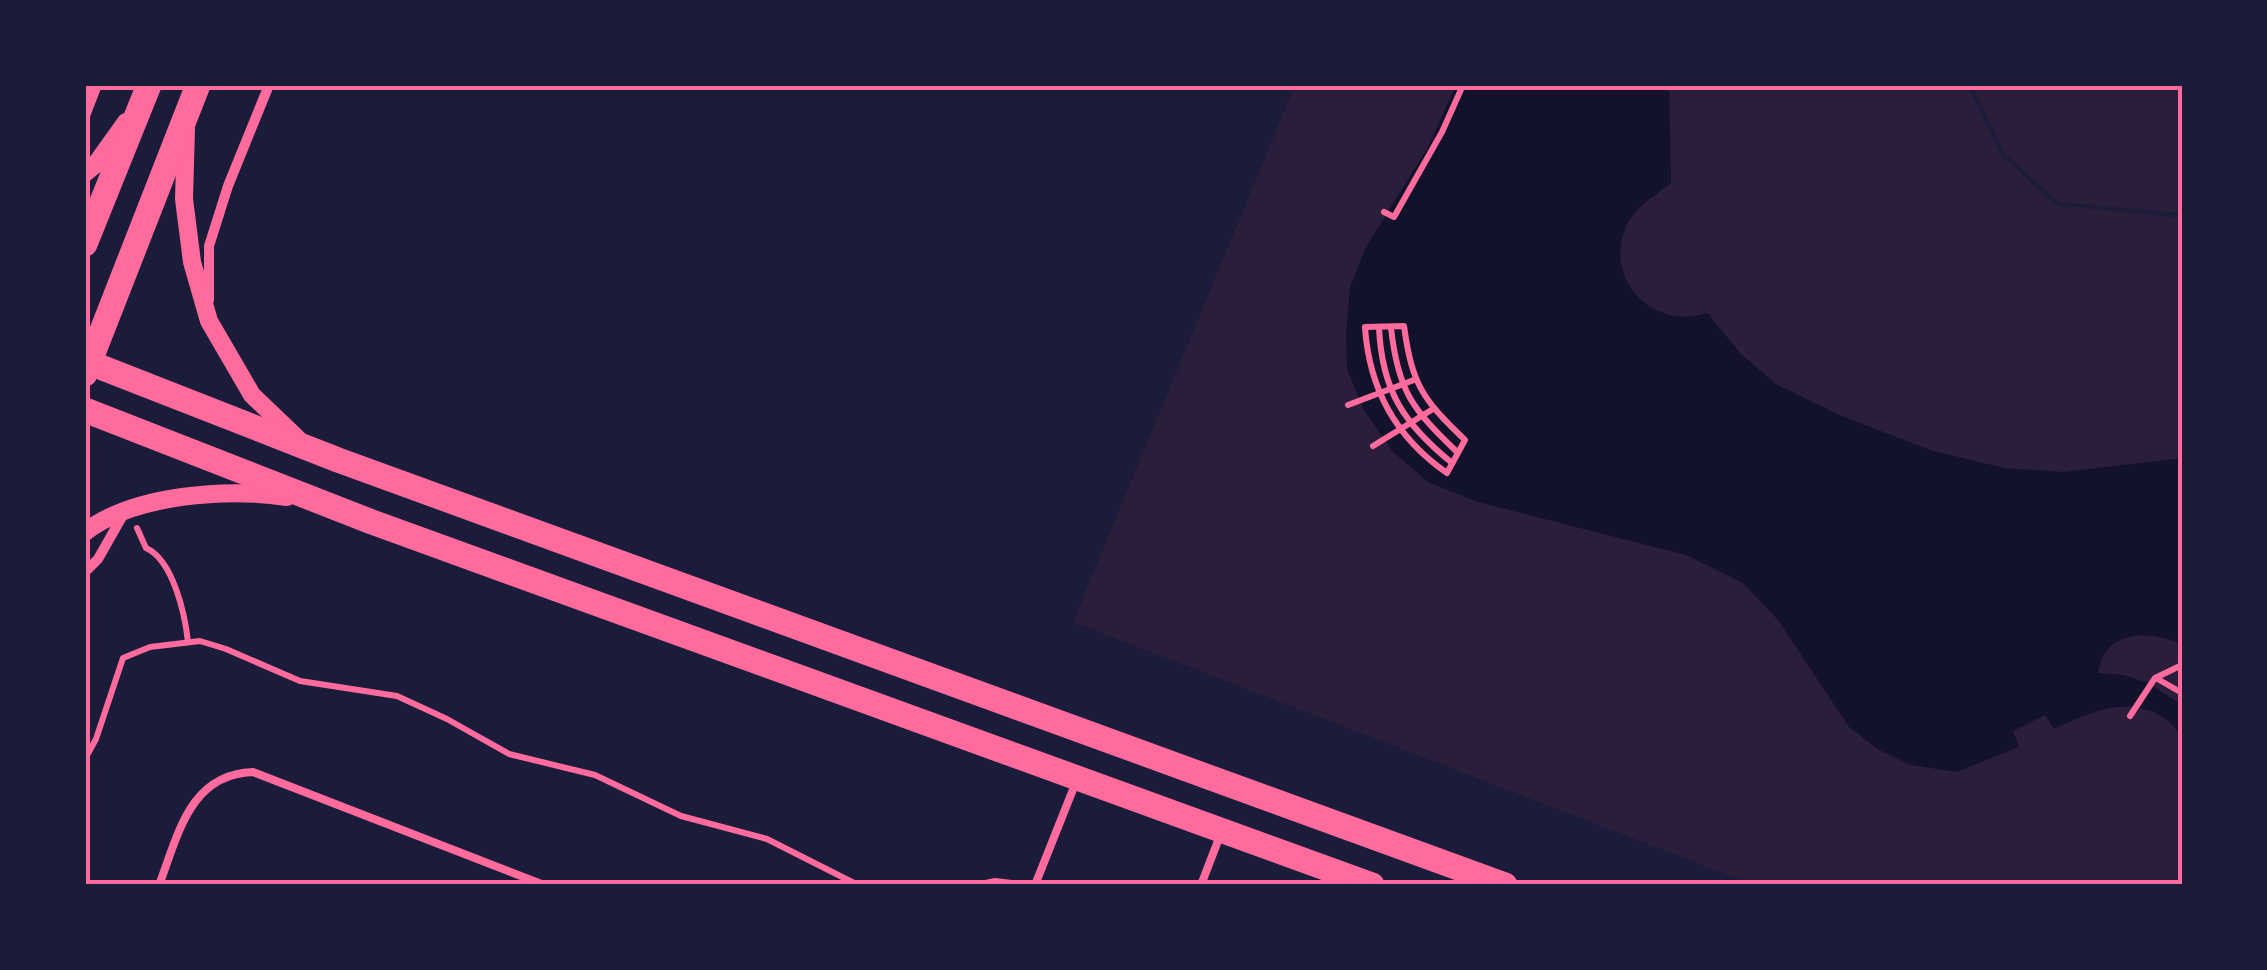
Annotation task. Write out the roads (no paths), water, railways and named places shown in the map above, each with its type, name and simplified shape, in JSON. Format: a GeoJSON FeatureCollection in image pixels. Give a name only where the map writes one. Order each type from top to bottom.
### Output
{"type":"FeatureCollection","features":[{"type":"Feature","properties":{"kind":"highway"},"geometry":{"type":"LineString","coordinates":[[198,85],[87,366],[1506,885]]}},
{"type":"Feature","properties":{"kind":"highway"},"geometry":{"type":"LineString","coordinates":[[85,244],[148,89]]}},
{"type":"Feature","properties":{"kind":"highway"},"geometry":{"type":"LineString","coordinates":[[85,410],[325,504],[1372,885]]}},
{"type":"Feature","properties":{"kind":"street"},"geometry":{"type":"LineString","coordinates":[[85,116],[97,85]]}},
{"type":"Feature","properties":{"kind":"street"},"geometry":{"type":"LineString","coordinates":[[210,322],[210,246],[228,186],[270,85]]}},
{"type":"Feature","properties":{"kind":"street"},"geometry":{"type":"LineString","coordinates":[[85,173],[96,164],[148,89]]}},
{"type":"Feature","properties":{"kind":"street"},"geometry":{"type":"LineString","coordinates":[[187,113],[184,199],[192,262],[210,322],[252,395],[290,435],[338,460]]}},
{"type":"Feature","properties":{"kind":"street"},"geometry":{"type":"LineString","coordinates":[[85,532],[182,498],[251,492],[325,504]]}},
{"type":"Feature","properties":{"kind":"street"},"geometry":{"type":"LineString","coordinates":[[85,572],[129,514]]}},
{"type":"Feature","properties":{"kind":"lane"},"geometry":{"type":"LineString","coordinates":[[159,885],[188,812],[200,794],[232,772],[252,772],[544,885]]}},
{"type":"Feature","properties":{"kind":"lane"},"geometry":{"type":"LineString","coordinates":[[1036,885],[1078,778]]}},
{"type":"Feature","properties":{"kind":"lane"},"geometry":{"type":"LineString","coordinates":[[1200,885],[1222,830]]}}]}
